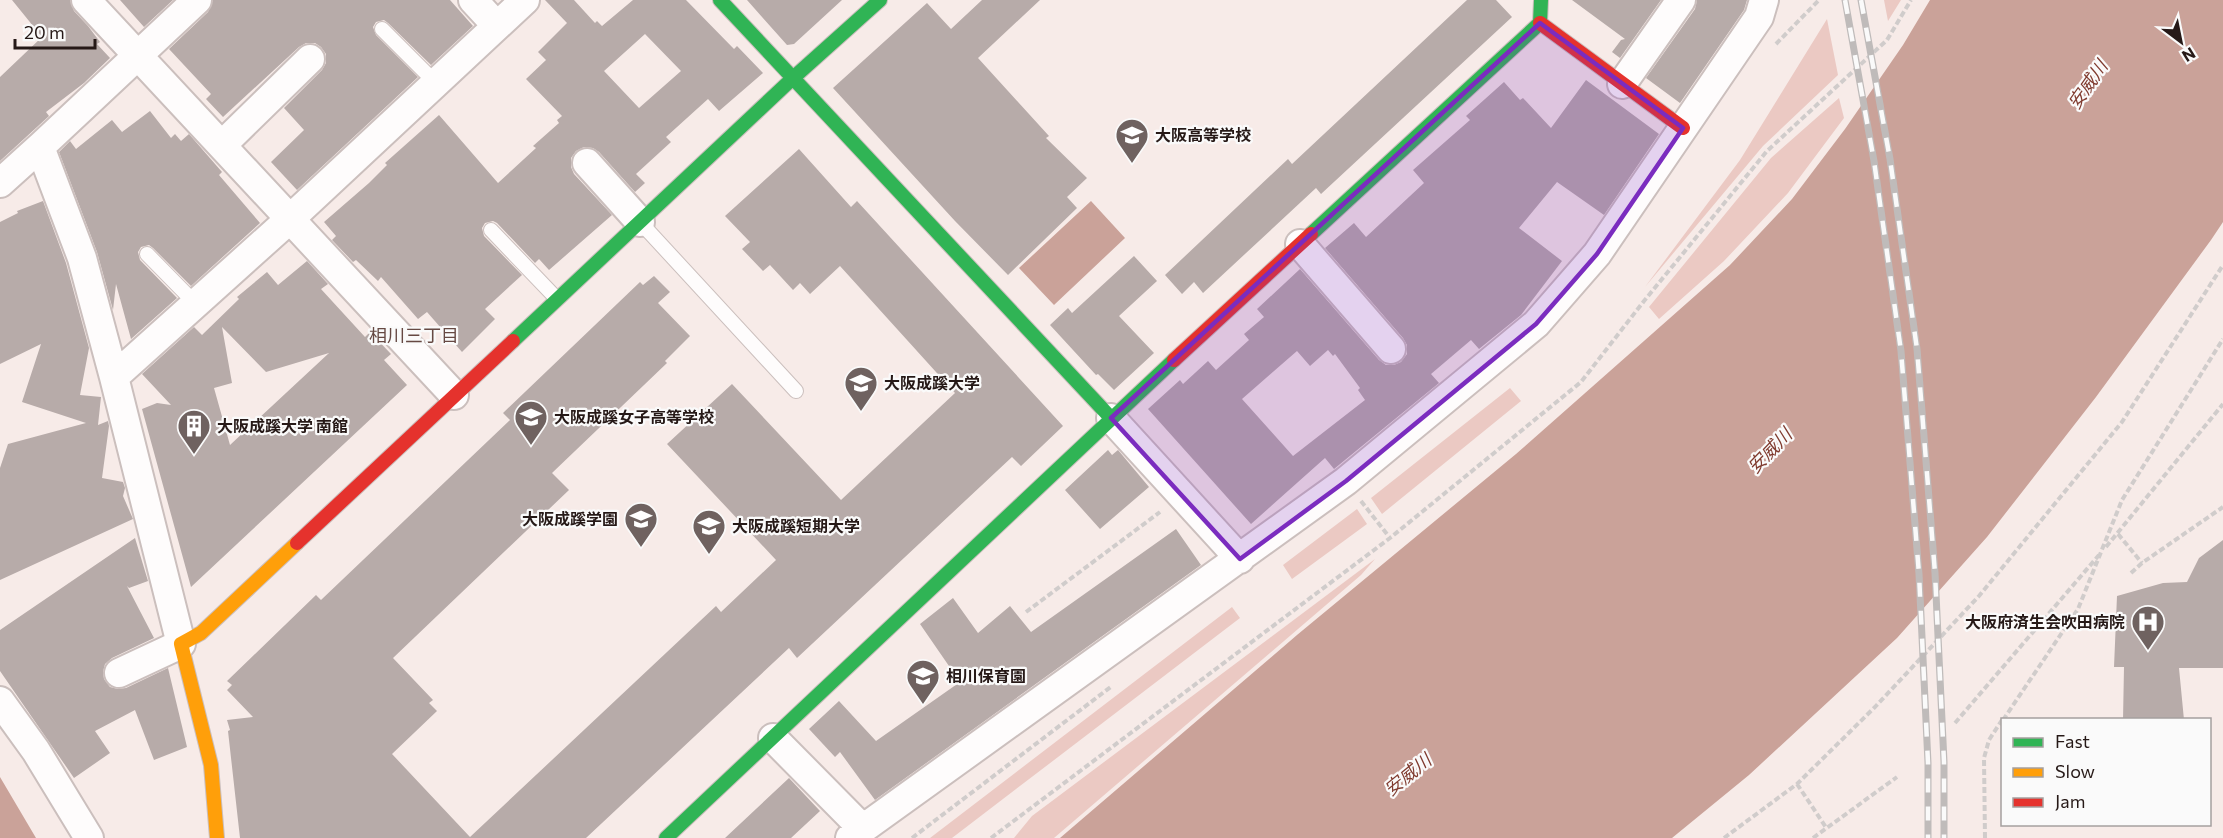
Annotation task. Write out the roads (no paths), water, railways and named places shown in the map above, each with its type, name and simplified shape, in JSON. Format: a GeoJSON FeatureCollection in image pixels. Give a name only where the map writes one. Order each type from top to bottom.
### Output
{"type":"FeatureCollection","features":[{"type":"Feature","properties":{"kind":"street"},"geometry":{"type":"LineString","coordinates":[[87,0],[454,395]]}},
{"type":"Feature","properties":{"kind":"street"},"geometry":{"type":"LineString","coordinates":[[0,183],[197,0]]}},
{"type":"Feature","properties":{"kind":"street"},"geometry":{"type":"LineString","coordinates":[[473,0],[497,26]]}},
{"type":"Feature","properties":{"kind":"street"},"geometry":{"type":"LineString","coordinates":[[114,377],[291,218],[525,0]]}},
{"type":"Feature","properties":{"kind":"street"},"geometry":{"type":"LineString","coordinates":[[720,0],[1111,418],[1239,559]]}},
{"type":"Feature","properties":{"kind":"street"},"geometry":{"type":"LineString","coordinates":[[119,673],[201,633],[793,78],[880,0]]}},
{"type":"Feature","properties":{"kind":"street"},"geometry":{"type":"LineString","coordinates":[[666,838],[1111,418],[1540,23],[1541,0]]}},
{"type":"Feature","properties":{"kind":"street"},"geometry":{"type":"LineString","coordinates":[[1622,84],[1681,0]]}},
{"type":"Feature","properties":{"kind":"street"},"geometry":{"type":"LineString","coordinates":[[773,738],[857,833],[1346,481],[1536,324],[1597,254],[1759,16],[1764,0]]}},
{"type":"Feature","properties":{"kind":"street"},"geometry":{"type":"LineString","coordinates":[[1540,23],[1683,128]]}},
{"type":"Feature","properties":{"kind":"street"},"geometry":{"type":"LineString","coordinates":[[222,145],[310,59]]}},
{"type":"Feature","properties":{"kind":"street"},"geometry":{"type":"LineString","coordinates":[[40,147],[82,258],[114,377],[211,765],[217,838]]}},
{"type":"Feature","properties":{"kind":"street"},"geometry":{"type":"LineString","coordinates":[[587,164],[640,222]]}},
{"type":"Feature","properties":{"kind":"street"},"geometry":{"type":"LineString","coordinates":[[1300,244],[1391,349]]}},
{"type":"Feature","properties":{"kind":"street"},"geometry":{"type":"LineString","coordinates":[[0,701],[36,751],[88,838]]}},
{"type":"Feature","properties":{"kind":"lane"},"geometry":{"type":"LineString","coordinates":[[382,28],[436,83]]}},
{"type":"Feature","properties":{"kind":"lane"},"geometry":{"type":"LineString","coordinates":[[640,222],[796,391]]}},
{"type":"Feature","properties":{"kind":"lane"},"geometry":{"type":"LineString","coordinates":[[491,230],[557,299]]}},
{"type":"Feature","properties":{"kind":"lane"},"geometry":{"type":"LineString","coordinates":[[147,254],[196,303]]}},
{"type":"Feature","properties":{"kind":"water","name":"安威川"},"geometry":{"type":"Polygon","coordinates":[[[1930,0],[2223,0],[2223,222],[2096,397],[1987,537],[1897,638],[1749,775],[1672,838],[1060,838],[1297,635],[1516,454],[1730,265],[1792,199],[1845,129],[1903,45],[1930,0]]]}},
{"type":"Feature","properties":{"kind":"water"},"geometry":{"type":"Polygon","coordinates":[[[1091,201],[1125,238],[1054,305],[1019,268],[1091,201]]]}},
{"type":"Feature","properties":{"kind":"water"},"geometry":{"type":"Polygon","coordinates":[[[0,777],[36,838],[0,838],[0,777]]]}},
{"type":"Feature","properties":{"kind":"railway"},"geometry":{"type":"LineString","coordinates":[[1845,0],[1874,161],[1901,351],[1919,574],[1928,763],[1928,838]]}},
{"type":"Feature","properties":{"kind":"railway"},"geometry":{"type":"LineString","coordinates":[[1861,0],[1890,159],[1917,349],[1935,573],[1944,762],[1944,838]]}},
{"type":"Feature","properties":{"kind":"place","name":"大阪高等学校"},"geometry":{"type":"Point","coordinates":[1132,164]}},
{"type":"Feature","properties":{"kind":"place","name":"大阪成蹊大学"},"geometry":{"type":"Point","coordinates":[861,412]}},
{"type":"Feature","properties":{"kind":"place","name":"大阪成蹊女子高等学校"},"geometry":{"type":"Point","coordinates":[531,446]}},
{"type":"Feature","properties":{"kind":"place","name":"大阪成蹊大学 南館"},"geometry":{"type":"Point","coordinates":[194,455]}},
{"type":"Feature","properties":{"kind":"place","name":"大阪成蹊学園"},"geometry":{"type":"Point","coordinates":[641,548]}},
{"type":"Feature","properties":{"kind":"place","name":"大阪成蹊短期大学"},"geometry":{"type":"Point","coordinates":[709,555]}},
{"type":"Feature","properties":{"kind":"place","name":"大阪府済生会吹田病院"},"geometry":{"type":"Point","coordinates":[2148,651]}},
{"type":"Feature","properties":{"kind":"place","name":"相川保育園"},"geometry":{"type":"Point","coordinates":[923,705]}},
{"type":"Feature","properties":{"kind":"district","name":"相川三丁目"},"geometry":{"type":"Point","coordinates":[414,336]}}]}
